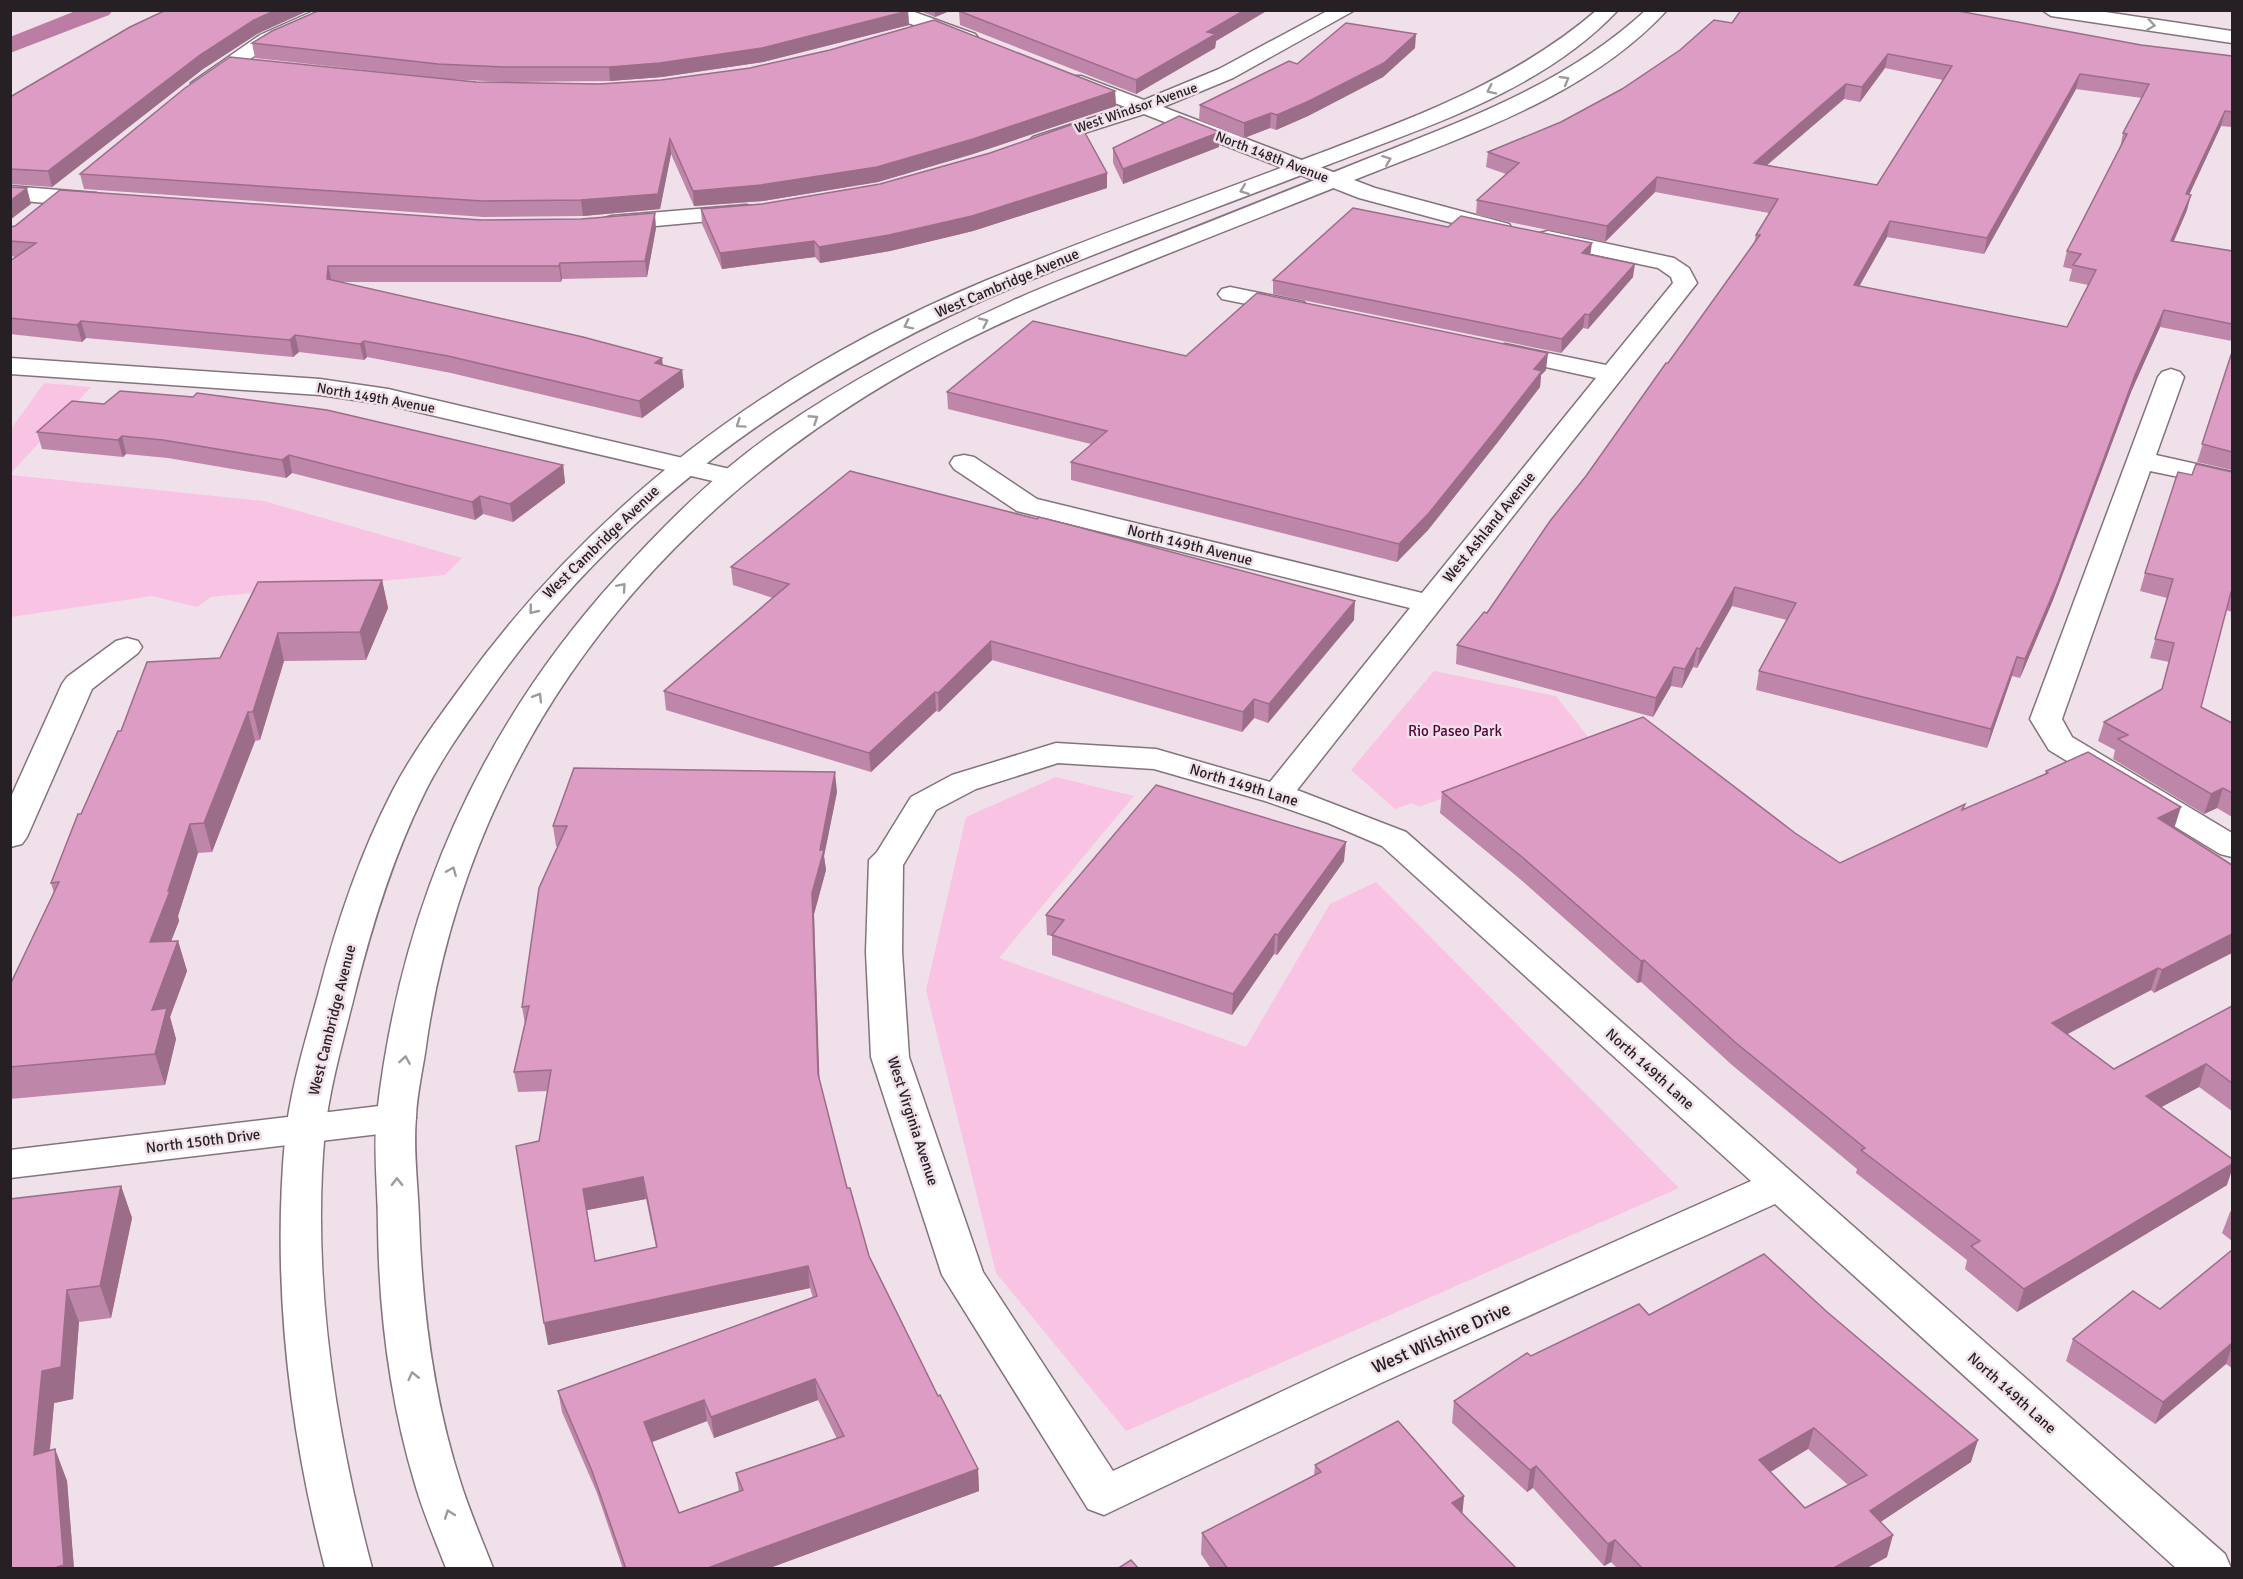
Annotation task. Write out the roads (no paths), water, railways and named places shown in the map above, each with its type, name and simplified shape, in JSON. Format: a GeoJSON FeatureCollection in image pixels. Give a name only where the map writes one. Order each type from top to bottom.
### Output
{"type":"FeatureCollection","features":[{"type":"Feature","properties":{"kind":"street"},"geometry":{"type":"LineString","coordinates":[[180,97],[267,39],[333,10]]}},
{"type":"Feature","properties":{"kind":"street"},"geometry":{"type":"LineString","coordinates":[[890,10],[991,46]]}},
{"type":"Feature","properties":{"kind":"street","name":"West Windsor Avenue"},"geometry":{"type":"LineString","coordinates":[[1025,147],[1233,71],[1310,24],[1346,10]]}},
{"type":"Feature","properties":{"kind":"street","name":"West Cambridge Avenue"},"geometry":{"type":"LineString","coordinates":[[348,1569],[317,1436],[305,1345],[300,1268],[306,1129],[341,970],[385,845],[410,789],[469,696],[538,603],[594,544],[685,465],[737,425],[784,394],[895,331],[1027,272],[1456,107],[1501,85],[1552,55],[1609,10]]}},
{"type":"Feature","properties":{"kind":"street","name":"West Cambridge Avenue"},"geometry":{"type":"LineString","coordinates":[[469,1569],[437,1482],[411,1369],[400,1285],[396,1118],[415,999],[440,900],[476,811],[502,758],[545,685],[584,631],[674,531],[734,478],[784,438],[877,378],[932,347],[1027,303],[1469,128],[1537,96],[1605,55],[1658,10]]}},
{"type":"Feature","properties":{"kind":"street"},"geometry":{"type":"LineString","coordinates":[[2051,10],[2232,37]]}},
{"type":"Feature","properties":{"kind":"street"},"geometry":{"type":"LineString","coordinates":[[2174,10],[2232,19]]}},
{"type":"Feature","properties":{"kind":"street"},"geometry":{"type":"LineString","coordinates":[[903,35],[969,14]]}},
{"type":"Feature","properties":{"kind":"street"},"geometry":{"type":"LineString","coordinates":[[228,63],[262,67]]}},
{"type":"Feature","properties":{"kind":"street","name":"North 148th Avenue"},"geometry":{"type":"LineString","coordinates":[[1056,72],[1299,169],[1392,202],[1468,222],[1666,263]]}},
{"type":"Feature","properties":{"kind":"street"},"geometry":{"type":"LineString","coordinates":[[38,212],[82,176]]}},
{"type":"Feature","properties":{"kind":"street"},"geometry":{"type":"LineString","coordinates":[[10,193],[115,201]]}},
{"type":"Feature","properties":{"kind":"street"},"geometry":{"type":"LineString","coordinates":[[594,225],[763,210]]}},
{"type":"Feature","properties":{"kind":"street","name":"West Ashland Avenue"},"geometry":{"type":"LineString","coordinates":[[1276,794],[1685,283],[1681,273],[1666,263]]}},
{"type":"Feature","properties":{"kind":"street"},"geometry":{"type":"LineString","coordinates":[[1230,294],[1315,311]]}},
{"type":"Feature","properties":{"kind":"street"},"geometry":{"type":"LineString","coordinates":[[1481,346],[1614,374]]}},
{"type":"Feature","properties":{"kind":"street","name":"North 149th Avenue"},"geometry":{"type":"LineString","coordinates":[[10,366],[320,387],[388,397],[734,478]]}},
{"type":"Feature","properties":{"kind":"street"},"geometry":{"type":"LineString","coordinates":[[2171,377],[2046,719],[2060,743],[2232,847]]}},
{"type":"Feature","properties":{"kind":"street"},"geometry":{"type":"LineString","coordinates":[[2139,460],[2232,480]]}},
{"type":"Feature","properties":{"kind":"street","name":"North 149th Avenue"},"geometry":{"type":"LineString","coordinates":[[964,463],[1027,505],[1427,603]]}},
{"type":"Feature","properties":{"kind":"street"},"geometry":{"type":"LineString","coordinates":[[10,837],[78,684],[127,647]]}},
{"type":"Feature","properties":{"kind":"street","name":"North 149th Lane"},"geometry":{"type":"LineString","coordinates":[[1005,767],[1056,753],[1156,759],[1276,794],[1340,816],[1394,839],[2208,1569]]}},
{"type":"Feature","properties":{"kind":"street","name":"West Virginia Avenue"},"geometry":{"type":"LineString","coordinates":[[1005,767],[964,782],[923,804],[890,859],[886,860],[884,952],[890,1057],[963,1275],[1104,1496]]}},
{"type":"Feature","properties":{"kind":"street","name":"North 150th Drive"},"geometry":{"type":"LineString","coordinates":[[10,1164],[396,1118]]}},
{"type":"Feature","properties":{"kind":"street","name":"West Wilshire Drive"},"geometry":{"type":"LineString","coordinates":[[1104,1496],[1366,1371],[1780,1185]]}},
{"type":"Feature","properties":{"kind":"waterway"},"geometry":{"type":"LineString","coordinates":[[10,46],[101,10]]}},
{"type":"Feature","properties":{"kind":"park label","name":"Rio Paseo Park"},"geometry":{"type":"Point","coordinates":[1455,731]}}]}
